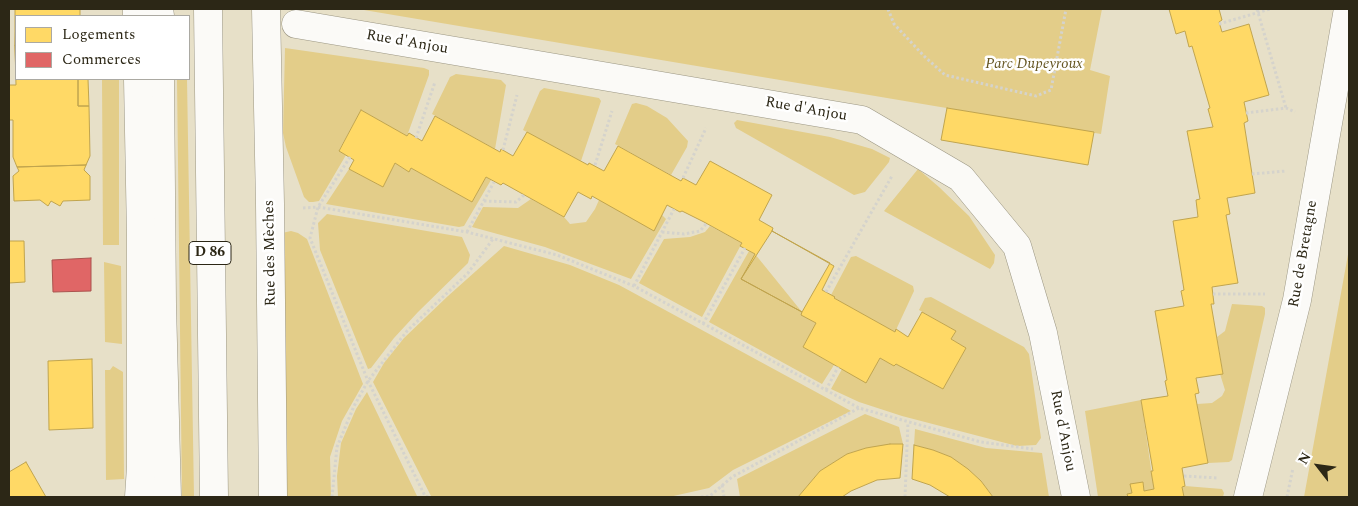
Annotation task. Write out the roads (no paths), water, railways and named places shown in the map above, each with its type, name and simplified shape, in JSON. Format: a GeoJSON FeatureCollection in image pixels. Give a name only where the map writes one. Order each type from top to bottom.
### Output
{"type":"FeatureCollection","features":[{"type":"Feature","properties":{"kind":"street","name":"D 86"},"geometry":{"type":"LineString","coordinates":[[208,9],[214,497]]}},
{"type":"Feature","properties":{"kind":"street","name":"Rue des Mèches"},"geometry":{"type":"LineString","coordinates":[[266,9],[273,497]]}},
{"type":"Feature","properties":{"kind":"street","name":"Rue de Bretagne"},"geometry":{"type":"LineString","coordinates":[[1248,497],[1297,300],[1348,9]]}},
{"type":"Feature","properties":{"kind":"street","name":"Rue d'Anjou"},"geometry":{"type":"LineString","coordinates":[[296,24],[862,120],[961,178],[1017,246],[1043,334],[1076,497]]}},
{"type":"Feature","properties":{"kind":"street"},"geometry":{"type":"LineString","coordinates":[[138,80],[141,236],[141,467],[139,497]]}},
{"type":"Feature","properties":{"kind":"street"},"geometry":{"type":"LineString","coordinates":[[160,80],[166,497]]}},
{"type":"Feature","properties":{"kind":"park label","name":"Parc Dupeyroux"},"geometry":{"type":"Point","coordinates":[1034,65]}}]}
